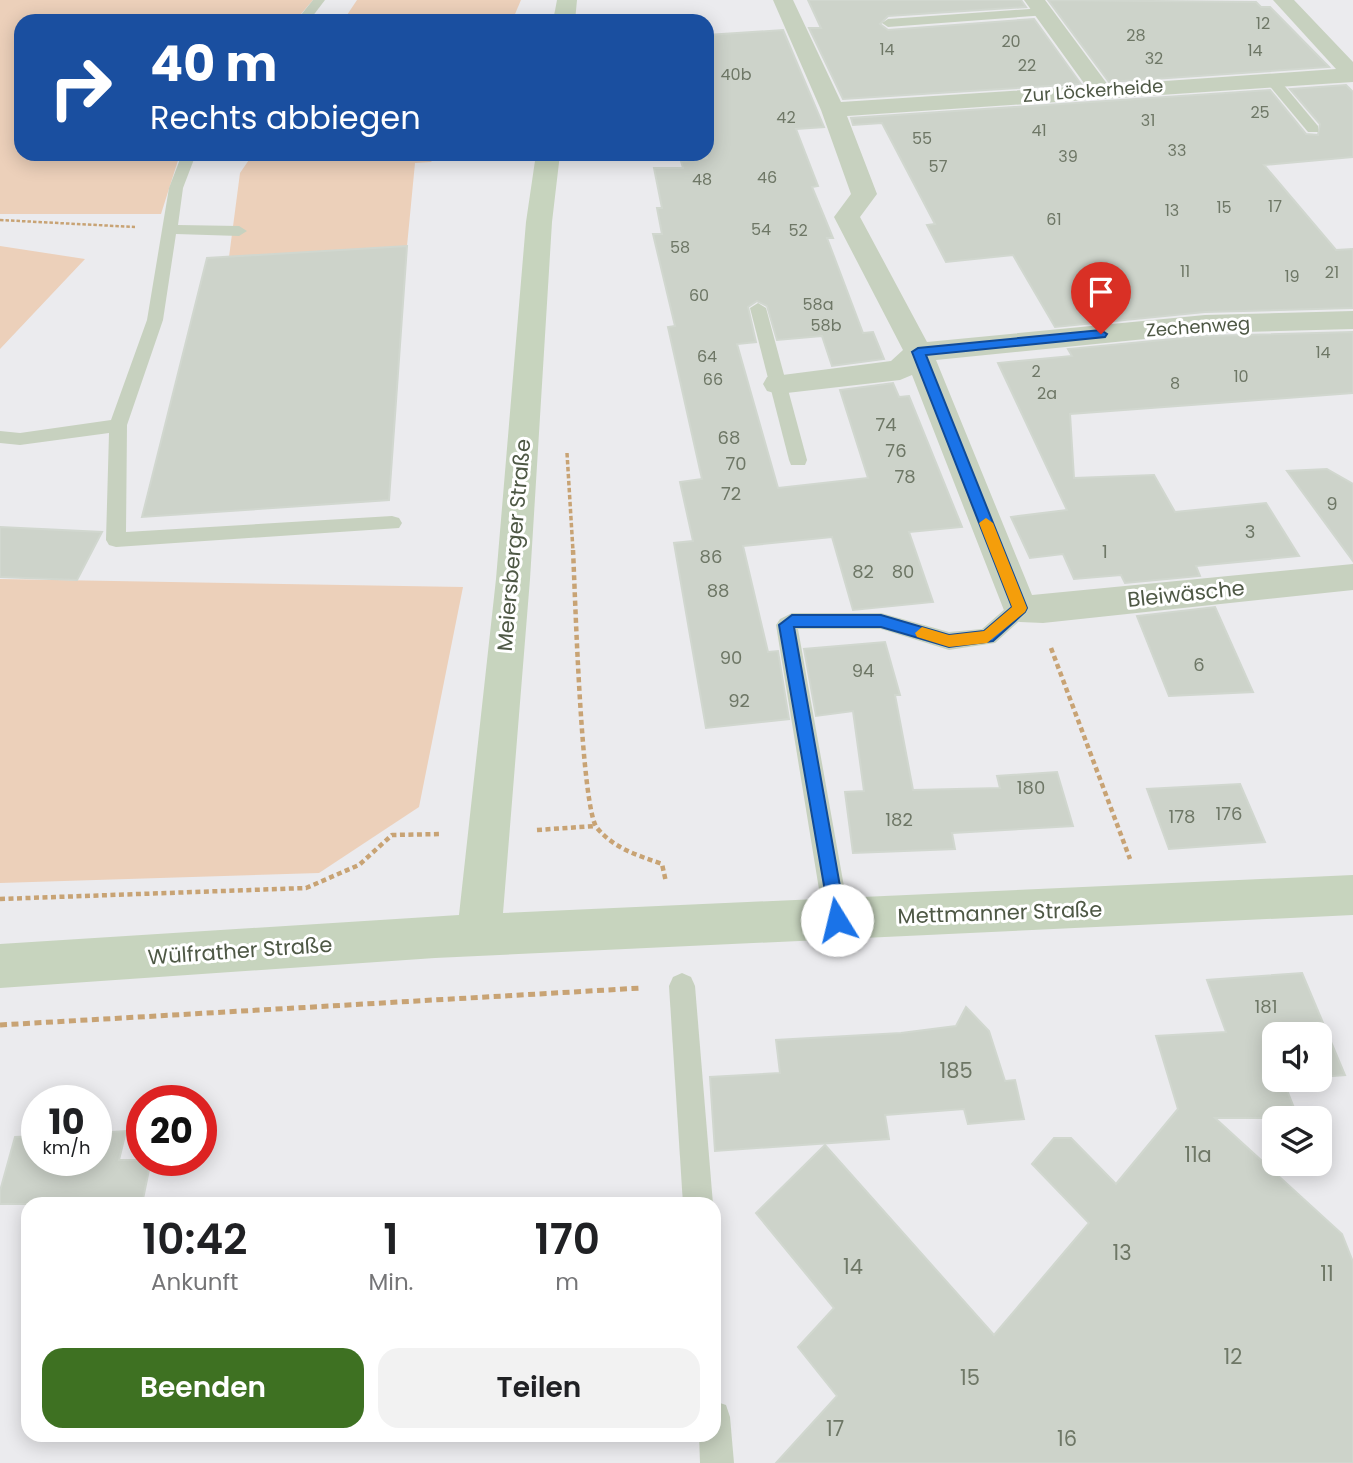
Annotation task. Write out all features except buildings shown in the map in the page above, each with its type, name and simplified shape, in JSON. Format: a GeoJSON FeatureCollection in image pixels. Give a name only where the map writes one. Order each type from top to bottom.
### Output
{"type":"FeatureCollection","features":[{"type":"Feature","properties":{"kind":"main road","name":"Meiersberger Straße"},"geometry":{"type":"LineString","coordinates":[[479,936],[491,833],[539,222],[547,161]]}},
{"type":"Feature","properties":{"kind":"main road","name":"Mettmanner Straße"},"geometry":{"type":"LineString","coordinates":[[479,936],[1148,907],[1353,895]]}},
{"type":"Feature","properties":{"kind":"main road","name":"Wülfrather Straße"},"geometry":{"type":"LineString","coordinates":[[0,966],[479,936]]}},
{"type":"Feature","properties":{"kind":"street"},"geometry":{"type":"LineString","coordinates":[[783,0],[833,110],[864,194],[847,217],[918,352],[1031,609]]}},
{"type":"Feature","properties":{"kind":"street","name":"Zur Löckerheide"},"geometry":{"type":"LineString","coordinates":[[833,110],[1353,75],[1283,0]]}},
{"type":"Feature","properties":{"kind":"street"},"geometry":{"type":"LineString","coordinates":[[1039,6],[1100,90]]}},
{"type":"Feature","properties":{"kind":"street","name":"Zechenweg"},"geometry":{"type":"LineString","coordinates":[[918,352],[1205,324],[1353,320]]}},
{"type":"Feature","properties":{"kind":"street"},"geometry":{"type":"LineString","coordinates":[[778,384],[900,370],[918,352]]}},
{"type":"Feature","properties":{"kind":"street","name":"Bleiwäsche"},"geometry":{"type":"LineString","coordinates":[[1031,609],[1353,577]]}},
{"type":"Feature","properties":{"kind":"lane"},"geometry":{"type":"LineString","coordinates":[[308,14],[319,0]]}},
{"type":"Feature","properties":{"kind":"lane"},"geometry":{"type":"LineString","coordinates":[[888,23],[1039,6]]}},
{"type":"Feature","properties":{"kind":"lane"},"geometry":{"type":"LineString","coordinates":[[1272,80],[1313,129]]}},
{"type":"Feature","properties":{"kind":"lane"},"geometry":{"type":"LineString","coordinates":[[186,161],[176,188],[155,320],[118,425],[116,540],[392,523]]}},
{"type":"Feature","properties":{"kind":"lane"},"geometry":{"type":"LineString","coordinates":[[171,229],[239,231]]}},
{"type":"Feature","properties":{"kind":"lane"},"geometry":{"type":"LineString","coordinates":[[758,308],[798,460]]}},
{"type":"Feature","properties":{"kind":"lane"},"geometry":{"type":"LineString","coordinates":[[0,437],[20,439],[118,425]]}},
{"type":"Feature","properties":{"kind":"lane"},"geometry":{"type":"LineString","coordinates":[[837,920],[787,625],[792,621],[881,621],[949,641],[987,637],[1031,609]]}},
{"type":"Feature","properties":{"kind":"lane"},"geometry":{"type":"LineString","coordinates":[[682,986],[697,1197]]}},
{"type":"Feature","properties":{"kind":"lane"},"geometry":{"type":"LineString","coordinates":[[716,1442],[718,1463]]}},
{"type":"Feature","properties":{"kind":"path"},"geometry":{"type":"LineString","coordinates":[[0,220],[171,229]]}},
{"type":"Feature","properties":{"kind":"path"},"geometry":{"type":"LineString","coordinates":[[567,449],[586,767],[595,827],[621,850],[662,864],[676,927]]}},
{"type":"Feature","properties":{"kind":"path"},"geometry":{"type":"LineString","coordinates":[[1031,609],[1052,652],[1148,907]]}},
{"type":"Feature","properties":{"kind":"path"},"geometry":{"type":"LineString","coordinates":[[0,899],[306,888],[359,866],[392,835],[595,827]]}},
{"type":"Feature","properties":{"kind":"path"},"geometry":{"type":"LineString","coordinates":[[0,1025],[682,986]]}},
{"type":"Feature","properties":{"kind":"shaded area"},"geometry":{"type":"Polygon","coordinates":[[[0,0],[313,0],[301,14],[14,14],[14,161],[178,161],[161,214],[0,214],[0,0]]]}},
{"type":"Feature","properties":{"kind":"shaded area"},"geometry":{"type":"Polygon","coordinates":[[[357,0],[521,0],[515,14],[348,14],[357,0]]]}},
{"type":"Feature","properties":{"kind":"shaded area"},"geometry":{"type":"Polygon","coordinates":[[[248,161],[432,161],[415,163],[407,246],[229,257],[240,173],[248,161]]]}},
{"type":"Feature","properties":{"kind":"shaded area"},"geometry":{"type":"Polygon","coordinates":[[[0,246],[85,259],[0,349],[0,246]]]}},
{"type":"Feature","properties":{"kind":"shaded area"},"geometry":{"type":"Polygon","coordinates":[[[0,579],[463,587],[419,807],[319,873],[0,883],[0,579]]]}},
{"type":"Feature","properties":{"kind":"slow traffic"},"geometry":{"type":"LineString","coordinates":[[922,633],[949,641],[987,637],[1020,608],[986,523]]}},
{"type":"Feature","properties":{"kind":"route"},"geometry":{"type":"LineString","coordinates":[[837,920],[787,625],[792,621],[881,621],[949,641],[987,637],[1020,608],[918,352],[1101,334]]}}]}
